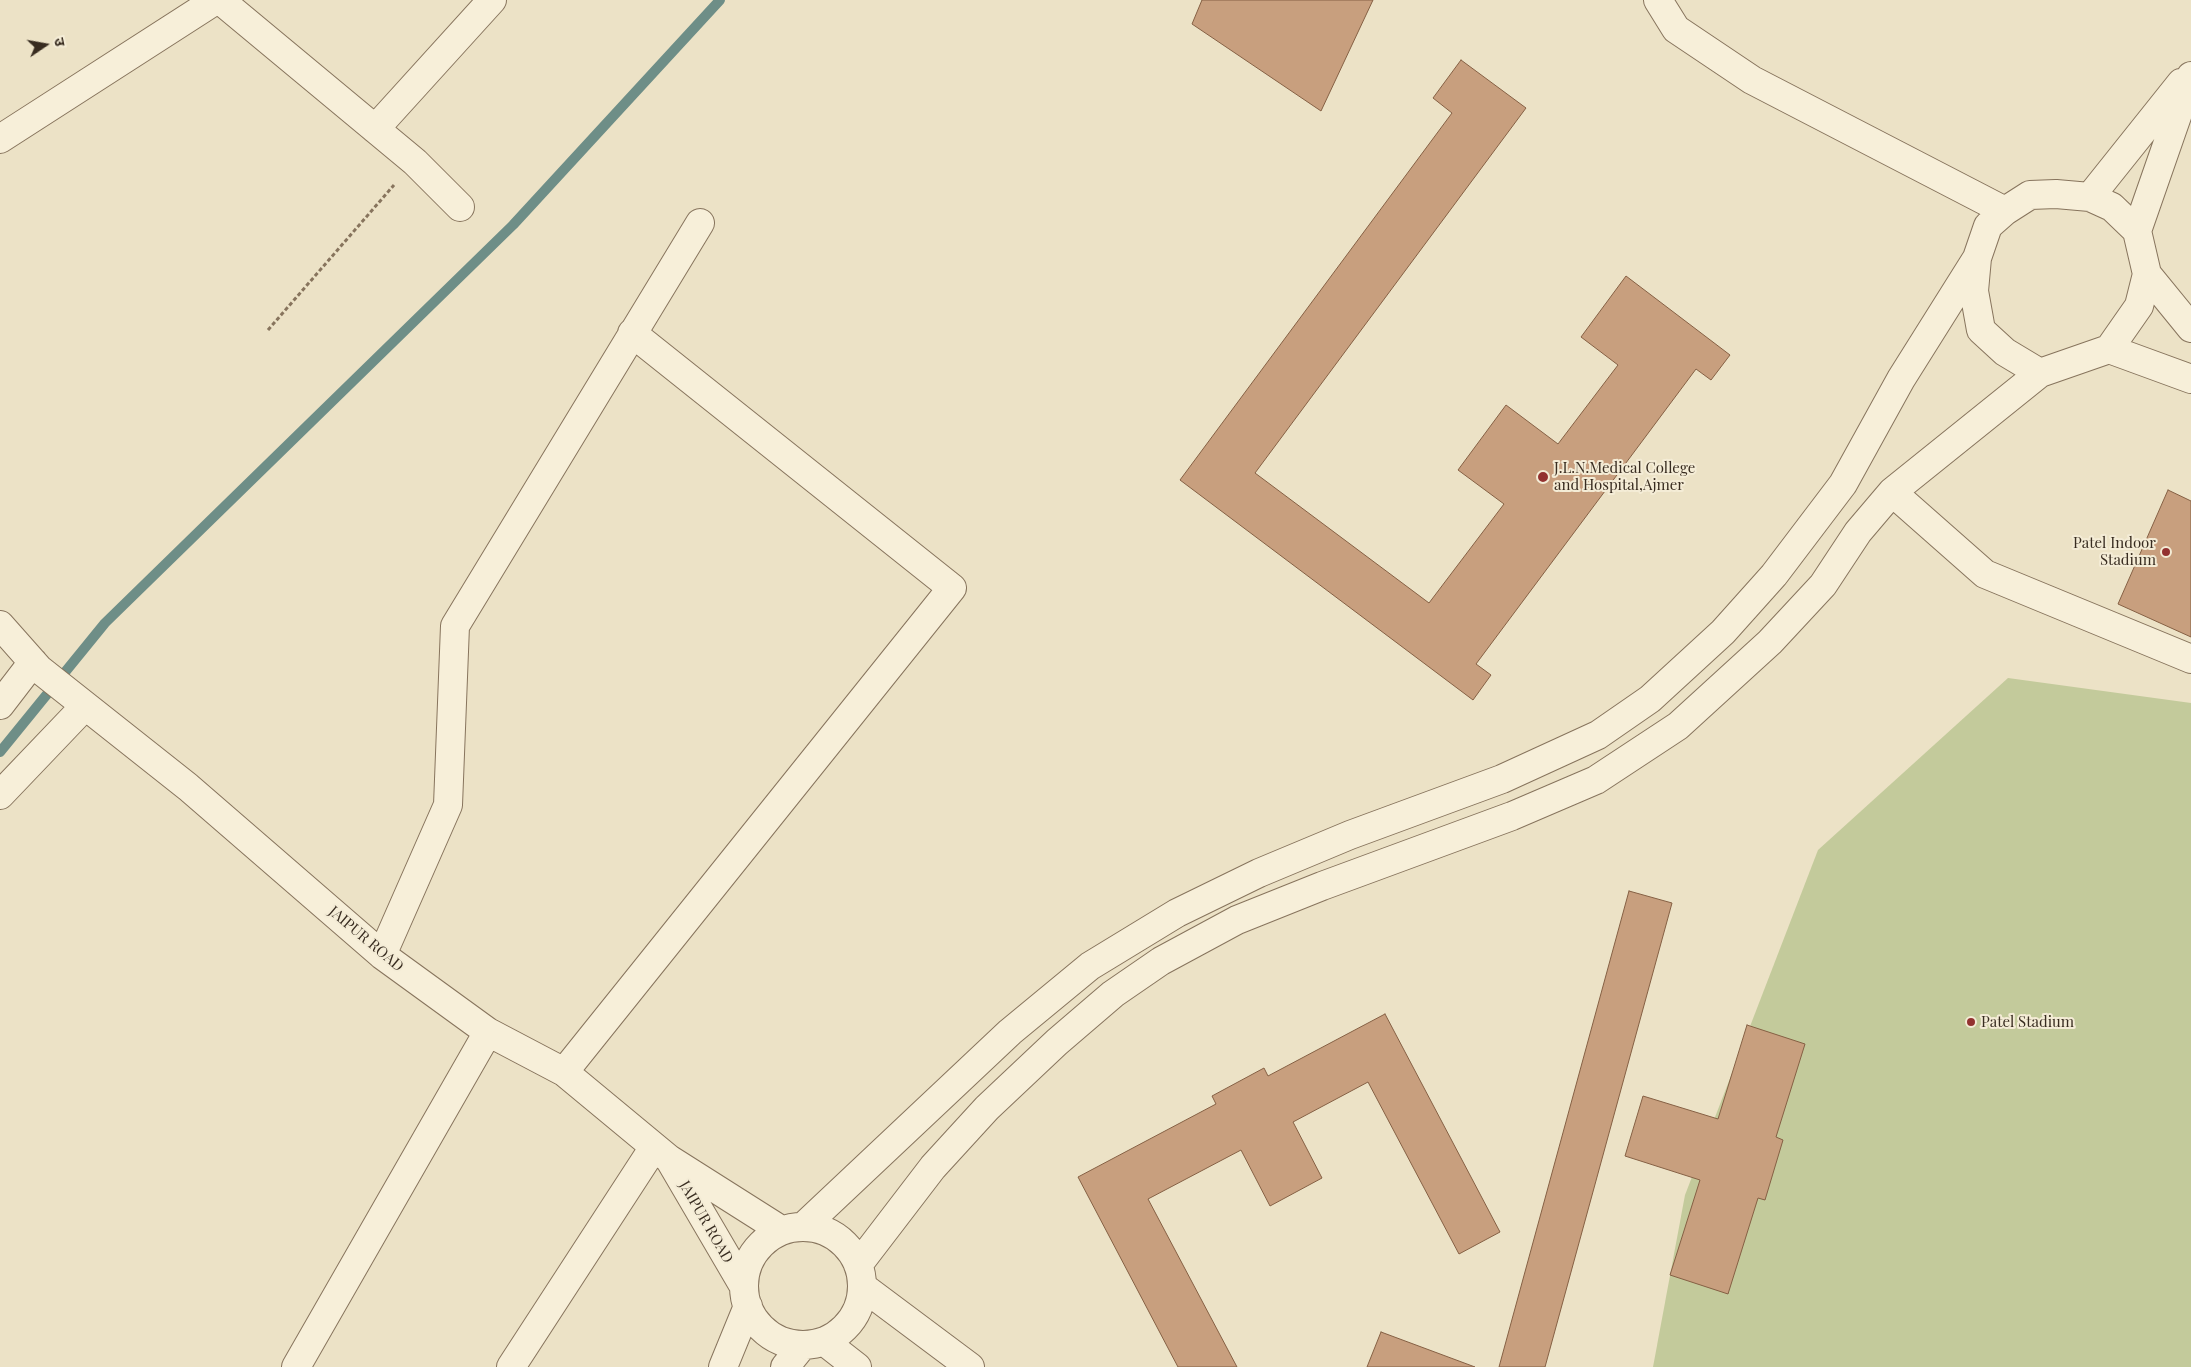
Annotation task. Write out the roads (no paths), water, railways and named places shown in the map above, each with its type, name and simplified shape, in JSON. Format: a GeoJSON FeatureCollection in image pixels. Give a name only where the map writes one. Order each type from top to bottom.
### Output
{"type":"FeatureCollection","features":[{"type":"Feature","properties":{"kind":"street"},"geometry":{"type":"LineString","coordinates":[[0,139],[216,0]]}},
{"type":"Feature","properties":{"kind":"street"},"geometry":{"type":"LineString","coordinates":[[220,0],[414,162],[460,207]]}},
{"type":"Feature","properties":{"kind":"street"},"geometry":{"type":"LineString","coordinates":[[375,129],[492,0]]}},
{"type":"Feature","properties":{"kind":"street"},"geometry":{"type":"LineString","coordinates":[[1658,0],[1676,29],[1752,80],[2004,211]]}},
{"type":"Feature","properties":{"kind":"street"},"geometry":{"type":"LineString","coordinates":[[2090,196],[2191,70]]}},
{"type":"Feature","properties":{"kind":"street"},"geometry":{"type":"LineString","coordinates":[[2191,76],[2137,231],[2147,274],[2191,328]]}},
{"type":"Feature","properties":{"kind":"street"},"geometry":{"type":"LineString","coordinates":[[723,1367],[746,1295],[749,1262],[762,1243],[793,1228],[996,1045],[1090,966],[1177,913],[1259,873],[1350,835],[1502,779],[1598,735],[1650,700],[1723,632],[1774,575],[1843,484],[1901,378],[1977,258],[1988,226],[2004,211],[2030,195],[2090,196],[2112,208],[2137,231]]}},
{"type":"Feature","properties":{"kind":"street"},"geometry":{"type":"LineString","coordinates":[[382,955],[448,805],[455,626],[700,223]]}},
{"type":"Feature","properties":{"kind":"street"},"geometry":{"type":"LineString","coordinates":[[1977,258],[1974,291],[1981,330],[2005,352],[2040,373]]}},
{"type":"Feature","properties":{"kind":"street"},"geometry":{"type":"LineString","coordinates":[[784,1367],[813,1344],[844,1330],[858,1311],[861,1276],[933,1167],[987,1108],[1056,1042],[1113,994],[1161,961],[1237,920],[1322,886],[1512,816],[1596,780],[1678,726],[1770,642],[1823,585],[1858,532],[1892,492],[2040,373],[2109,349],[2139,306],[2147,274]]}},
{"type":"Feature","properties":{"kind":"street"},"geometry":{"type":"LineString","coordinates":[[564,1072],[952,588],[632,333]]}},
{"type":"Feature","properties":{"kind":"street"},"geometry":{"type":"LineString","coordinates":[[2109,349],[2191,379]]}},
{"type":"Feature","properties":{"kind":"street"},"geometry":{"type":"LineString","coordinates":[[1892,492],[1985,574],[2191,659]]}},
{"type":"Feature","properties":{"kind":"street"},"geometry":{"type":"LineString","coordinates":[[0,625],[36,666],[0,706]]}},
{"type":"Feature","properties":{"kind":"street","name":"JAIPUR ROAD"},"geometry":{"type":"LineString","coordinates":[[36,666],[188,787],[382,955],[488,1032],[564,1072],[662,1153],[793,1228]]}},
{"type":"Feature","properties":{"kind":"street"},"geometry":{"type":"LineString","coordinates":[[0,795],[81,702]]}},
{"type":"Feature","properties":{"kind":"street"},"geometry":{"type":"LineString","coordinates":[[296,1367],[488,1032]]}},
{"type":"Feature","properties":{"kind":"street"},"geometry":{"type":"LineString","coordinates":[[511,1367],[662,1153]]}},
{"type":"Feature","properties":{"kind":"street","name":"JAIPUR ROAD"},"geometry":{"type":"LineString","coordinates":[[662,1153],[746,1295]]}},
{"type":"Feature","properties":{"kind":"street"},"geometry":{"type":"LineString","coordinates":[[793,1228],[827,1231],[846,1245],[861,1276],[970,1367]]}},
{"type":"Feature","properties":{"kind":"street"},"geometry":{"type":"LineString","coordinates":[[746,1295],[760,1328],[779,1341],[813,1344],[857,1367]]}},
{"type":"Feature","properties":{"kind":"waterway"},"geometry":{"type":"LineString","coordinates":[[0,752],[105,623],[513,225],[720,0]]}},
{"type":"Feature","properties":{"kind":"place","name":"J.L.N.Medical College and Hospital,Ajmer"},"geometry":{"type":"Point","coordinates":[1543,477]}},
{"type":"Feature","properties":{"kind":"place","name":"Patel Indoor Stadium"},"geometry":{"type":"Point","coordinates":[2166,552]}},
{"type":"Feature","properties":{"kind":"place","name":"Patel Stadium"},"geometry":{"type":"Point","coordinates":[1971,1022]}}]}
